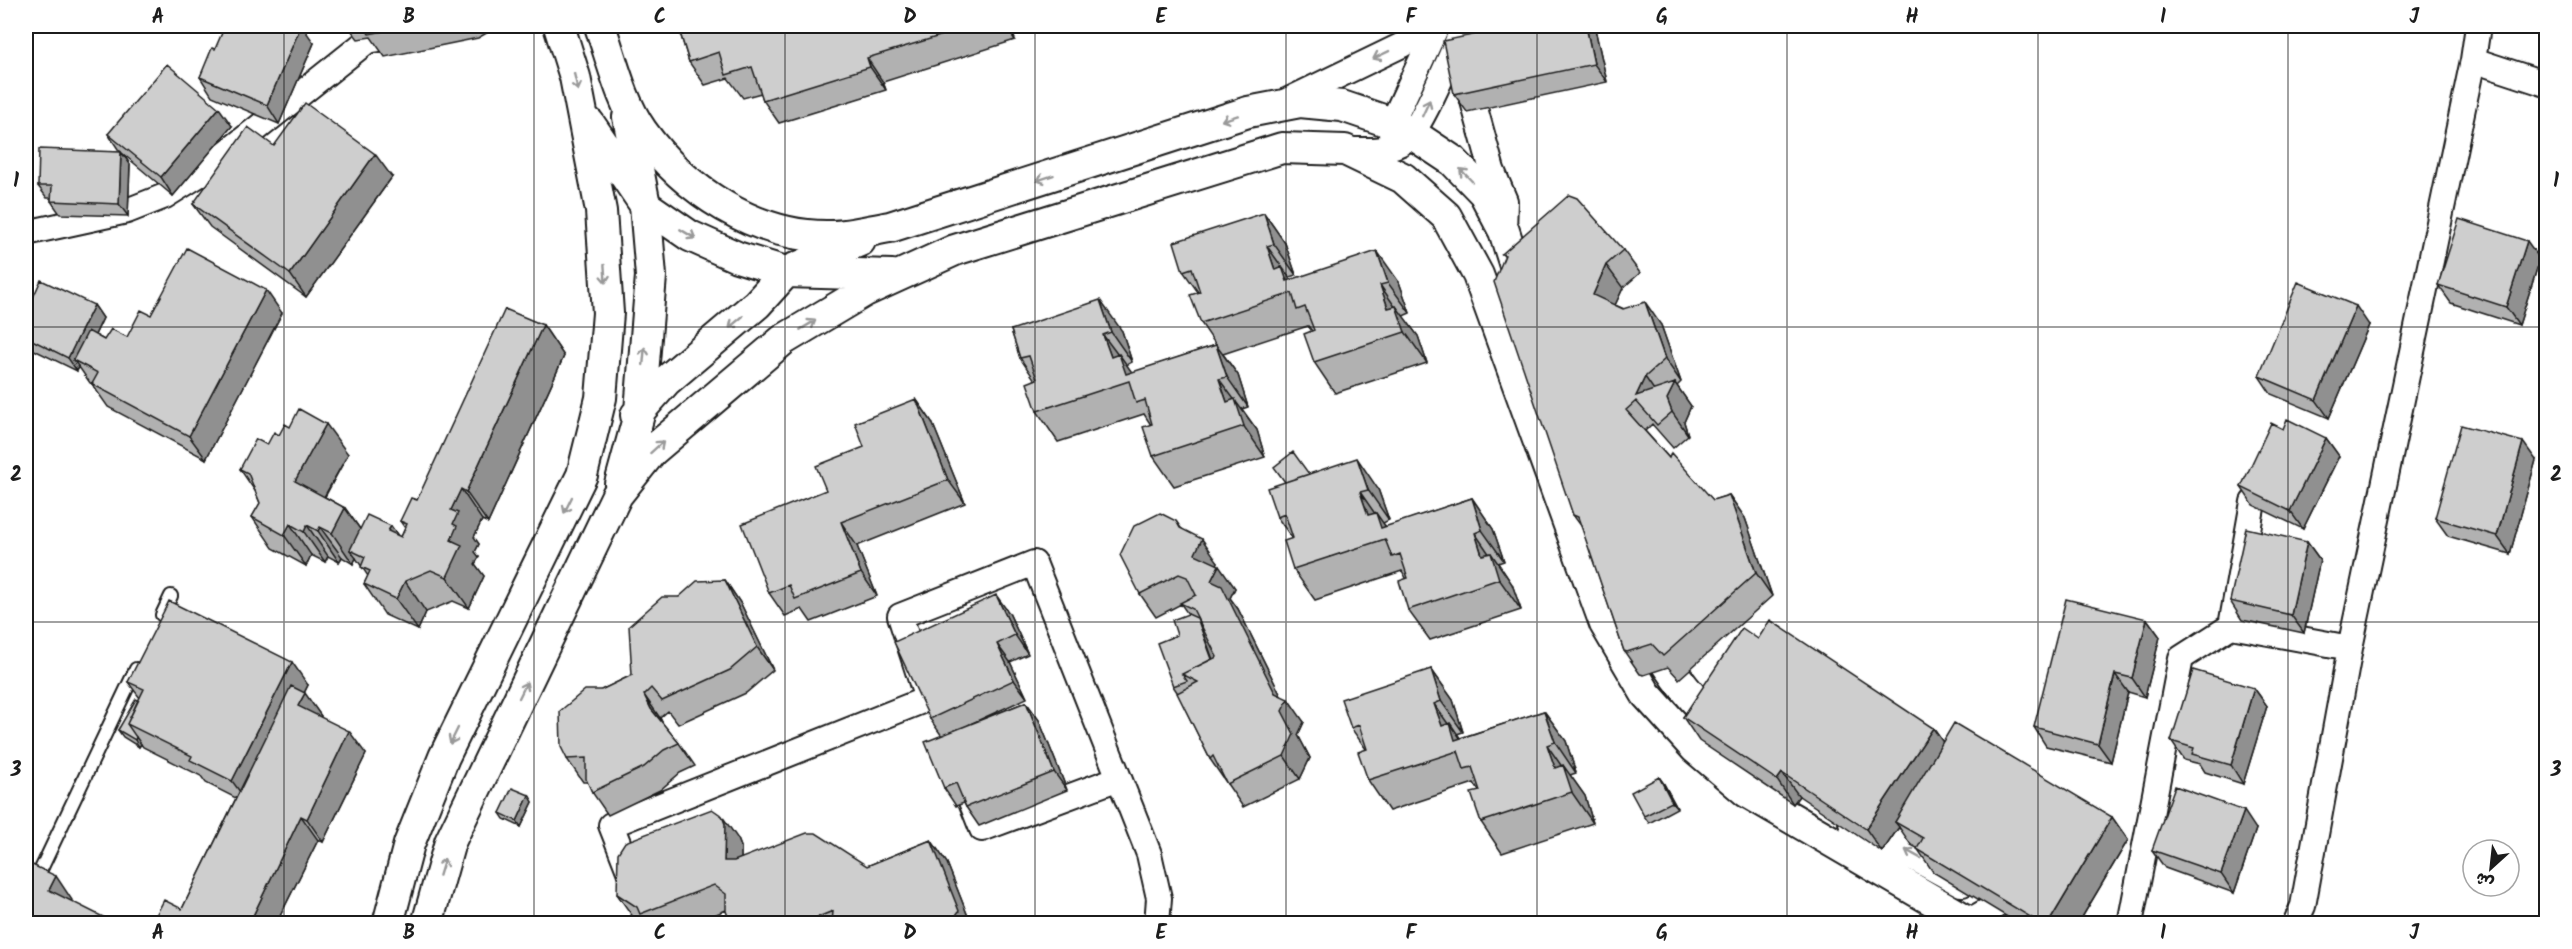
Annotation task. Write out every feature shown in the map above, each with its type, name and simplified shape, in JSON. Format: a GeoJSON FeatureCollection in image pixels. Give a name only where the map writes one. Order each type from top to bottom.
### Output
{"type":"FeatureCollection","features":[{"type":"Feature","properties":{"kind":"street"},"geometry":{"type":"LineString","coordinates":[[26,233],[127,211],[165,196],[200,174],[364,33],[464,26]]}},
{"type":"Feature","properties":{"kind":"street"},"geometry":{"type":"LineString","coordinates":[[559,26],[575,77],[601,211],[608,313],[602,398],[582,475]]}},
{"type":"Feature","properties":{"kind":"street"},"geometry":{"type":"LineString","coordinates":[[427,924],[450,842],[617,495],[640,411],[651,276],[645,206],[623,94],[600,26]]}},
{"type":"Feature","properties":{"kind":"street"},"geometry":{"type":"LineString","coordinates":[[1274,107],[1402,45],[1431,26]]}},
{"type":"Feature","properties":{"kind":"street"},"geometry":{"type":"LineString","coordinates":[[1403,178],[1398,134],[1437,26]]}},
{"type":"Feature","properties":{"kind":"street"},"geometry":{"type":"LineString","coordinates":[[617,495],[652,451],[783,340],[865,291],[955,250],[1282,148],[1380,150],[1422,117],[1464,26]]}},
{"type":"Feature","properties":{"kind":"street"},"geometry":{"type":"LineString","coordinates":[[1464,26],[1468,82],[1492,171],[1505,201],[1504,231]]}},
{"type":"Feature","properties":{"kind":"street"},"geometry":{"type":"LineString","coordinates":[[2295,924],[2303,906],[2350,648],[2473,60],[2478,26]]}},
{"type":"Feature","properties":{"kind":"street"},"geometry":{"type":"LineString","coordinates":[[2473,60],[2547,84]]}},
{"type":"Feature","properties":{"kind":"street"},"geometry":{"type":"LineString","coordinates":[[623,94],[641,130],[674,169],[722,206],[779,230],[831,236],[890,227]]}},
{"type":"Feature","properties":{"kind":"street"},"geometry":{"type":"LineString","coordinates":[[388,924],[409,844],[444,757],[582,475],[601,449],[640,411],[666,381],[757,304],[786,272],[890,227],[1248,112],[1300,102],[1342,106],[1453,161],[1484,193],[1504,231],[1532,316]]}},
{"type":"Feature","properties":{"kind":"street"},"geometry":{"type":"LineString","coordinates":[[582,113],[645,206],[690,236],[737,257],[786,272],[901,275]]}},
{"type":"Feature","properties":{"kind":"street"},"geometry":{"type":"LineString","coordinates":[[1345,150],[1403,178],[1446,216],[1478,275],[1605,624],[1646,694],[1695,748],[1747,792],[1968,923],[2001,903]]}},
{"type":"Feature","properties":{"kind":"street"},"geometry":{"type":"LineString","coordinates":[[2231,626],[2253,502]]}},
{"type":"Feature","properties":{"kind":"street"},"geometry":{"type":"LineString","coordinates":[[650,924],[611,825],[932,710],[900,616],[1034,563],[1149,854],[1159,898],[1157,924]]}},
{"type":"Feature","properties":{"kind":"street"},"geometry":{"type":"LineString","coordinates":[[1644,619],[1664,660],[1705,712],[1742,746]]}},
{"type":"Feature","properties":{"kind":"street"},"geometry":{"type":"LineString","coordinates":[[2130,924],[2181,658],[2231,626],[2350,648]]}},
{"type":"Feature","properties":{"kind":"street"},"geometry":{"type":"LineString","coordinates":[[960,775],[982,829],[1119,778]]}},
{"type":"Feature","properties":{"kind":"street"},"geometry":{"type":"LineString","coordinates":[[1833,809],[2029,918]]}},
{"type":"Feature","properties":{"kind":"lane"},"geometry":{"type":"LineString","coordinates":[[156,628],[171,596]]}},
{"type":"Feature","properties":{"kind":"lane"},"geometry":{"type":"LineString","coordinates":[[26,901],[141,659]]}},
{"type":"Feature","properties":{"kind":"building"},"geometry":{"type":"Polygon","coordinates":[[[225,26],[301,26],[267,105],[200,77],[212,48],[215,49],[225,26]]]}},
{"type":"Feature","properties":{"kind":"building"},"geometry":{"type":"Polygon","coordinates":[[[364,26],[410,26],[369,34],[364,26]]]}},
{"type":"Feature","properties":{"kind":"building"},"geometry":{"type":"Polygon","coordinates":[[[678,26],[973,26],[867,58],[870,67],[763,100],[752,67],[726,75],[719,52],[689,62],[678,26]]]}},
{"type":"Feature","properties":{"kind":"building"},"geometry":{"type":"Polygon","coordinates":[[[1515,26],[1586,26],[1594,64],[1454,94],[1443,41],[1515,26]]]}},
{"type":"Feature","properties":{"kind":"building"},"geometry":{"type":"Polygon","coordinates":[[[167,64],[219,108],[161,177],[108,134],[167,64]]]}},
{"type":"Feature","properties":{"kind":"building"},"geometry":{"type":"Polygon","coordinates":[[[305,103],[375,154],[290,274],[193,204],[248,127],[274,146],[305,103]]]}},
{"type":"Feature","properties":{"kind":"building"},"geometry":{"type":"Polygon","coordinates":[[[39,149],[121,152],[119,204],[51,201],[52,186],[38,186],[39,149]]]}},
{"type":"Feature","properties":{"kind":"building"},"geometry":{"type":"Polygon","coordinates":[[[1569,195],[1577,198],[1623,250],[1606,265],[1593,295],[1623,309],[1645,302],[1665,359],[1645,377],[1636,396],[1675,383],[1667,399],[1672,412],[1657,425],[1636,401],[1626,410],[1669,458],[1671,453],[1713,500],[1729,495],[1756,573],[1663,656],[1652,644],[1624,651],[1578,517],[1573,515],[1494,282],[1505,255],[1502,254],[1569,195]]]}},
{"type":"Feature","properties":{"kind":"building"},"geometry":{"type":"Polygon","coordinates":[[[1264,213],[1274,244],[1267,246],[1275,270],[1282,267],[1287,281],[1377,251],[1388,283],[1380,285],[1388,308],[1396,306],[1405,332],[1314,362],[1304,334],[1314,330],[1305,307],[1297,310],[1292,293],[1201,323],[1190,295],[1200,292],[1192,268],[1183,271],[1174,242],[1264,213]]]}},
{"type":"Feature","properties":{"kind":"building"},"geometry":{"type":"Polygon","coordinates":[[[2459,219],[2527,241],[2506,307],[2438,285],[2459,219]]]}},
{"type":"Feature","properties":{"kind":"building"},"geometry":{"type":"Polygon","coordinates":[[[187,248],[266,290],[189,436],[92,384],[98,373],[73,360],[88,331],[104,340],[111,329],[127,337],[141,310],[151,315],[187,248]]]}},
{"type":"Feature","properties":{"kind":"building"},"geometry":{"type":"Polygon","coordinates":[[[41,280],[94,305],[68,358],[26,337],[26,313],[41,280]]]}},
{"type":"Feature","properties":{"kind":"building"},"geometry":{"type":"Polygon","coordinates":[[[2298,282],[2356,306],[2316,400],[2259,376],[2298,282]]]}},
{"type":"Feature","properties":{"kind":"building"},"geometry":{"type":"Polygon","coordinates":[[[1100,300],[1111,332],[1103,335],[1111,357],[1119,354],[1126,374],[1216,345],[1227,377],[1219,379],[1227,402],[1235,399],[1244,426],[1153,456],[1143,427],[1152,424],[1145,400],[1136,403],[1129,381],[1037,411],[1027,383],[1037,379],[1029,356],[1020,358],[1011,330],[1100,300]]]}},
{"type":"Feature","properties":{"kind":"building"},"geometry":{"type":"Polygon","coordinates":[[[505,309],[543,325],[466,492],[461,489],[451,510],[458,513],[453,524],[457,526],[451,540],[462,545],[447,577],[431,570],[405,581],[396,599],[364,584],[370,571],[361,567],[365,557],[350,550],[367,515],[391,526],[388,531],[401,537],[407,524],[400,521],[411,498],[417,500],[505,309]]]}},
{"type":"Feature","properties":{"kind":"building"},"geometry":{"type":"Polygon","coordinates":[[[916,399],[948,480],[841,522],[861,573],[795,599],[789,585],[769,593],[742,524],[826,490],[816,466],[864,447],[855,423],[916,399]]]}},
{"type":"Feature","properties":{"kind":"building"},"geometry":{"type":"Polygon","coordinates":[[[299,409],[326,424],[295,481],[345,508],[332,533],[320,527],[318,531],[307,525],[304,532],[290,524],[284,535],[252,517],[260,503],[248,473],[240,469],[256,439],[267,445],[274,432],[279,435],[285,424],[290,427],[299,409]]]}},
{"type":"Feature","properties":{"kind":"building"},"geometry":{"type":"Polygon","coordinates":[[[2287,419],[2326,438],[2290,511],[2241,487],[2271,423],[2283,429],[2287,419]]]}},
{"type":"Feature","properties":{"kind":"building"},"geometry":{"type":"Polygon","coordinates":[[[2461,425],[2523,442],[2497,536],[2435,518],[2461,425]]]}},
{"type":"Feature","properties":{"kind":"building"},"geometry":{"type":"Polygon","coordinates":[[[1293,452],[1309,474],[1285,482],[1274,467],[1293,452]]]}},
{"type":"Feature","properties":{"kind":"building"},"geometry":{"type":"Polygon","coordinates":[[[1357,458],[1368,490],[1360,492],[1368,515],[1376,513],[1381,528],[1472,498],[1482,530],[1475,533],[1482,555],[1491,553],[1499,579],[1408,610],[1399,581],[1408,578],[1400,554],[1392,557],[1385,539],[1293,569],[1284,541],[1293,538],[1285,514],[1277,517],[1267,488],[1357,458]]]}},
{"type":"Feature","properties":{"kind":"building"},"geometry":{"type":"Polygon","coordinates":[[[1160,513],[1176,521],[1180,528],[1202,539],[1195,554],[1219,565],[1211,581],[1222,586],[1275,693],[1288,699],[1282,711],[1294,734],[1284,756],[1227,784],[1213,756],[1210,759],[1177,693],[1198,682],[1182,674],[1217,657],[1193,609],[1180,603],[1196,595],[1187,577],[1179,574],[1140,594],[1120,555],[1134,526],[1160,513]]]}},
{"type":"Feature","properties":{"kind":"building"},"geometry":{"type":"Polygon","coordinates":[[[2246,528],[2307,542],[2291,615],[2230,601],[2246,528]]]}},
{"type":"Feature","properties":{"kind":"building"},"geometry":{"type":"Polygon","coordinates":[[[725,580],[757,647],[730,670],[662,701],[651,688],[644,695],[651,709],[679,743],[664,750],[644,767],[592,792],[586,779],[586,758],[567,759],[561,747],[560,711],[585,690],[601,690],[632,675],[629,626],[662,597],[679,597],[697,581],[725,580]]]}},
{"type":"Feature","properties":{"kind":"building"},"geometry":{"type":"Polygon","coordinates":[[[996,595],[1015,635],[997,644],[1014,680],[930,719],[894,642],[996,595]]]}},
{"type":"Feature","properties":{"kind":"building"},"geometry":{"type":"Polygon","coordinates":[[[2066,599],[2147,619],[2132,678],[2115,674],[2098,744],[2034,727],[2066,599]]]}},
{"type":"Feature","properties":{"kind":"building"},"geometry":{"type":"Polygon","coordinates":[[[169,601],[292,662],[232,781],[190,760],[192,756],[127,724],[144,689],[128,682],[169,601]]]}},
{"type":"Feature","properties":{"kind":"building"},"geometry":{"type":"Polygon","coordinates":[[[1188,614],[1197,618],[1212,659],[1182,674],[1187,681],[1173,686],[1157,643],[1177,635],[1172,620],[1188,614]]]}},
{"type":"Feature","properties":{"kind":"building"},"geometry":{"type":"Polygon","coordinates":[[[1770,620],[1933,728],[1866,829],[1782,773],[1777,780],[1683,717],[1742,628],[1758,639],[1770,620]]]}},
{"type":"Feature","properties":{"kind":"building"},"geometry":{"type":"Polygon","coordinates":[[[1431,669],[1441,701],[1434,704],[1442,726],[1450,723],[1455,740],[1544,711],[1555,742],[1547,745],[1555,768],[1563,765],[1572,792],[1481,822],[1471,793],[1480,791],[1472,767],[1464,769],[1458,751],[1368,780],[1358,752],[1367,749],[1359,725],[1351,728],[1341,699],[1431,669]]]}},
{"type":"Feature","properties":{"kind":"building"},"geometry":{"type":"Polygon","coordinates":[[[2193,670],[2254,688],[2231,765],[2192,754],[2194,748],[2171,741],[2193,670]]]}},
{"type":"Feature","properties":{"kind":"building"},"geometry":{"type":"Polygon","coordinates":[[[291,686],[305,693],[298,706],[349,731],[307,819],[301,816],[249,924],[163,924],[154,919],[164,900],[182,909],[291,686]]]}},
{"type":"Feature","properties":{"kind":"building"},"geometry":{"type":"Polygon","coordinates":[[[136,699],[138,700],[127,724],[136,737],[135,740],[118,730],[136,699]]]}},
{"type":"Feature","properties":{"kind":"building"},"geometry":{"type":"Polygon","coordinates":[[[1026,702],[1054,772],[966,807],[956,783],[944,788],[925,742],[1026,702]]]}},
{"type":"Feature","properties":{"kind":"building"},"geometry":{"type":"Polygon","coordinates":[[[1954,723],[2112,817],[2048,924],[2042,924],[1917,849],[1923,838],[1895,822],[1954,723]]]}},
{"type":"Feature","properties":{"kind":"building"},"geometry":{"type":"Polygon","coordinates":[[[1659,777],[1672,802],[1644,816],[1631,792],[1659,777]]]}},
{"type":"Feature","properties":{"kind":"building"},"geometry":{"type":"Polygon","coordinates":[[[2175,786],[2244,811],[2221,874],[2152,850],[2175,786]]]}},
{"type":"Feature","properties":{"kind":"building"},"geometry":{"type":"Polygon","coordinates":[[[512,788],[529,795],[517,821],[500,813],[512,788]]]}},
{"type":"Feature","properties":{"kind":"building"},"geometry":{"type":"Polygon","coordinates":[[[712,809],[722,816],[725,824],[724,861],[734,861],[807,833],[816,833],[867,866],[931,840],[959,911],[950,924],[832,924],[833,911],[801,924],[731,924],[726,911],[726,894],[714,885],[640,914],[637,907],[617,894],[618,853],[625,842],[712,809]]]}},
{"type":"Feature","properties":{"kind":"building"},"geometry":{"type":"Polygon","coordinates":[[[26,862],[56,876],[49,890],[117,924],[26,924],[26,862]]]}}]}
